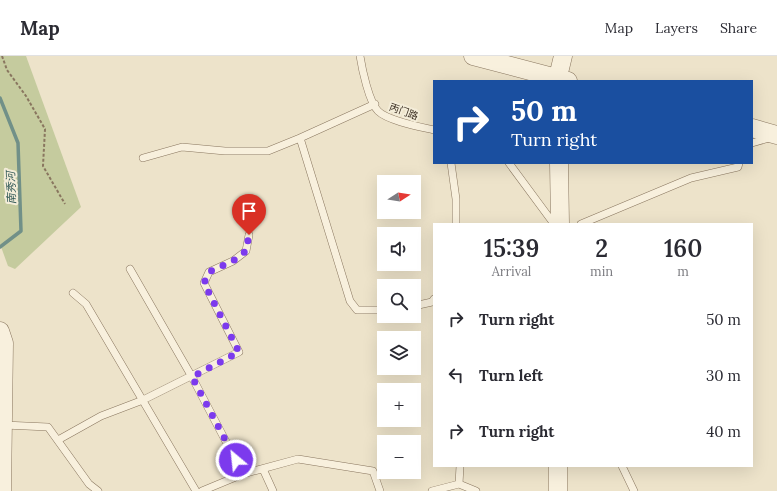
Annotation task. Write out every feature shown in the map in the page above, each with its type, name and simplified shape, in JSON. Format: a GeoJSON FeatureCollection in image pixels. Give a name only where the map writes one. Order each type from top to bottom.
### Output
{"type":"FeatureCollection","features":[{"type":"Feature","properties":{"kind":"street"},"geometry":{"type":"LineString","coordinates":[[473,56],[561,80],[563,56]]}},
{"type":"Feature","properties":{"kind":"street"},"geometry":{"type":"LineString","coordinates":[[753,128],[777,135]]}},
{"type":"Feature","properties":{"kind":"street"},"geometry":{"type":"LineString","coordinates":[[559,164],[560,223]]}},
{"type":"Feature","properties":{"kind":"street"},"geometry":{"type":"LineString","coordinates":[[0,331],[4,343],[2,491]]}},
{"type":"Feature","properties":{"kind":"street"},"geometry":{"type":"LineString","coordinates":[[558,467],[558,491]]}},
{"type":"Feature","properties":{"kind":"lane","name":"丙门路"},"geometry":{"type":"LineString","coordinates":[[360,56],[366,87],[378,111],[404,123],[433,130]]}},
{"type":"Feature","properties":{"kind":"lane"},"geometry":{"type":"LineString","coordinates":[[143,158],[182,147],[224,151],[268,151],[375,104]]}},
{"type":"Feature","properties":{"kind":"lane"},"geometry":{"type":"LineString","coordinates":[[753,143],[777,135]]}},
{"type":"Feature","properties":{"kind":"lane"},"geometry":{"type":"LineString","coordinates":[[300,138],[350,301],[357,310],[377,310]]}},
{"type":"Feature","properties":{"kind":"lane"},"geometry":{"type":"LineString","coordinates":[[451,164],[456,199],[456,223]]}},
{"type":"Feature","properties":{"kind":"lane"},"geometry":{"type":"LineString","coordinates":[[510,164],[553,223]]}},
{"type":"Feature","properties":{"kind":"lane"},"geometry":{"type":"LineString","coordinates":[[583,223],[691,178],[738,167],[739,164]]}},
{"type":"Feature","properties":{"kind":"lane"},"geometry":{"type":"LineString","coordinates":[[58,440],[101,416],[143,400],[192,377],[239,352],[204,283],[209,272],[233,261],[246,251],[249,235]]}},
{"type":"Feature","properties":{"kind":"lane"},"geometry":{"type":"LineString","coordinates":[[130,269],[192,377],[243,474]]}},
{"type":"Feature","properties":{"kind":"lane"},"geometry":{"type":"LineString","coordinates":[[73,294],[86,304],[196,491]]}},
{"type":"Feature","properties":{"kind":"lane"},"geometry":{"type":"LineString","coordinates":[[421,304],[433,300]]}},
{"type":"Feature","properties":{"kind":"lane"},"geometry":{"type":"LineString","coordinates":[[3,425],[48,426],[89,484],[98,491]]}},
{"type":"Feature","properties":{"kind":"lane"},"geometry":{"type":"LineString","coordinates":[[202,491],[243,474],[298,459],[373,471],[380,491]]}},
{"type":"Feature","properties":{"kind":"lane"},"geometry":{"type":"LineString","coordinates":[[459,484],[460,467]]}},
{"type":"Feature","properties":{"kind":"lane"},"geometry":{"type":"LineString","coordinates":[[622,467],[634,491]]}},
{"type":"Feature","properties":{"kind":"lane"},"geometry":{"type":"LineString","coordinates":[[263,469],[273,491]]}},
{"type":"Feature","properties":{"kind":"lane"},"geometry":{"type":"LineString","coordinates":[[432,491],[459,484],[476,491]]}},
{"type":"Feature","properties":{"kind":"path"},"geometry":{"type":"LineString","coordinates":[[2,56],[7,70],[26,96],[45,129],[43,166],[65,204]]}},
{"type":"Feature","properties":{"kind":"green space"},"geometry":{"type":"Polygon","coordinates":[[[0,56],[26,56],[81,207],[15,269],[8,266],[0,244],[0,56]]]}},
{"type":"Feature","properties":{"kind":"waterway","name":"南秀河"},"geometry":{"type":"LineString","coordinates":[[0,98],[18,143],[21,231],[0,247]]}},
{"type":"Feature","properties":{"kind":"route"},"geometry":{"type":"LineString","coordinates":[[236,460],[192,377],[239,352],[204,283],[209,272],[233,261],[246,251],[249,235]]}}]}
